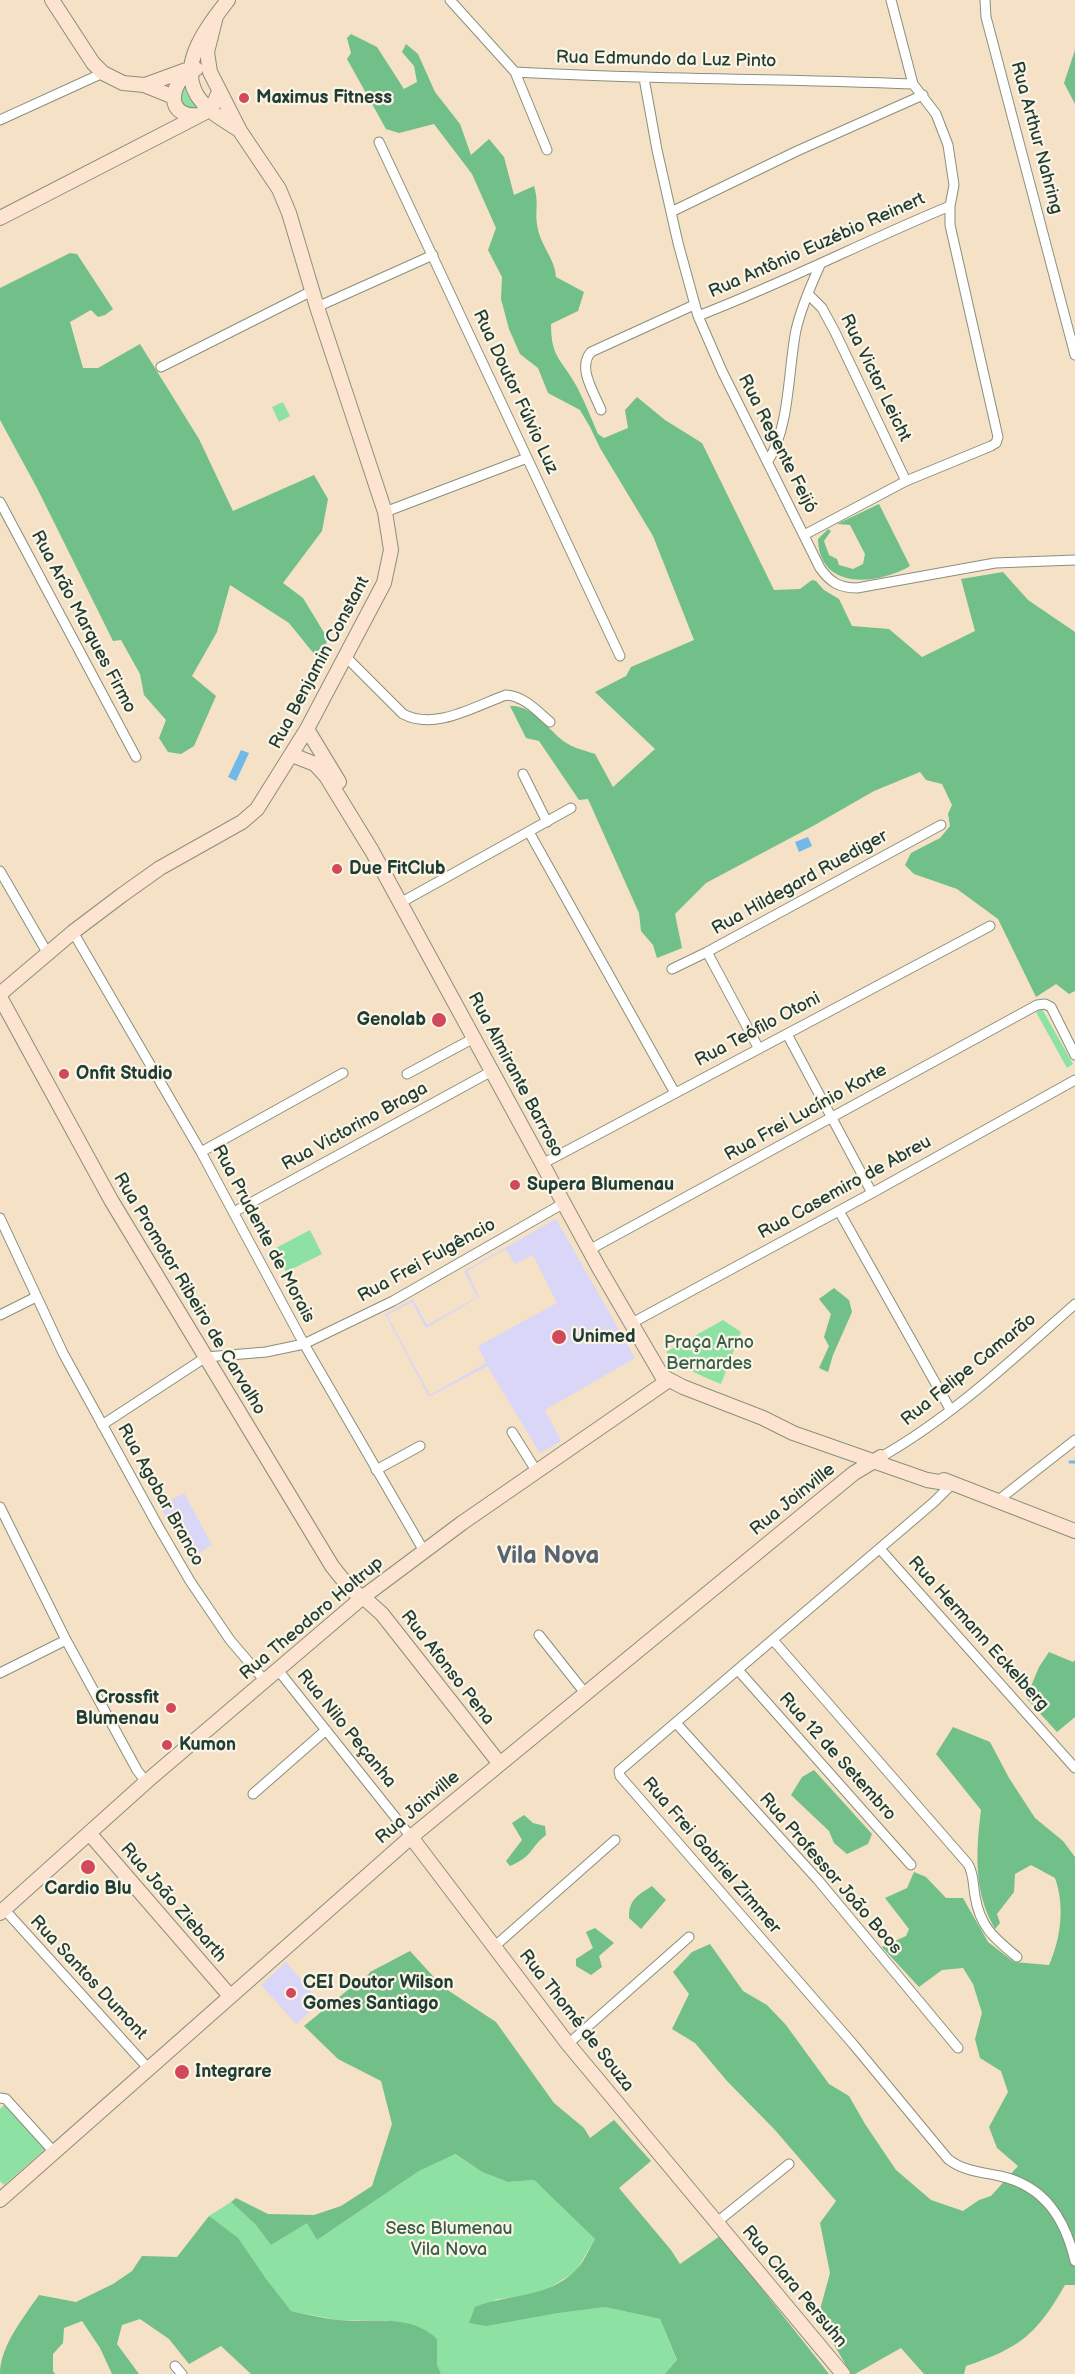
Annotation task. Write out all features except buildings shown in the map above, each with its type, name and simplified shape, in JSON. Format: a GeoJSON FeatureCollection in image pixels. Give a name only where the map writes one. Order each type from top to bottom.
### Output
{"type":"FeatureCollection","features":[{"type":"Feature","properties":{"kind":"main road"},"geometry":{"type":"LineString","coordinates":[[52,0],[93,63],[103,73],[123,83],[144,85],[175,102],[187,115],[204,112]]}},
{"type":"Feature","properties":{"kind":"main road","name":"Rua Benjamin Constant"},"geometry":{"type":"LineString","coordinates":[[228,0],[202,36],[190,69],[192,87],[204,112],[240,131]]}},
{"type":"Feature","properties":{"kind":"main road","name":"Rua Benjamin Constant"},"geometry":{"type":"LineString","coordinates":[[0,996],[73,932],[160,868],[242,822],[261,803],[307,729],[388,573],[391,542],[385,512],[317,307],[289,213],[279,189],[240,131],[210,72],[207,52],[216,16]]}},
{"type":"Feature","properties":{"kind":"main road"},"geometry":{"type":"LineString","coordinates":[[144,85],[190,69],[210,72]]}},
{"type":"Feature","properties":{"kind":"main road"},"geometry":{"type":"LineString","coordinates":[[165,133],[174,120],[177,81],[190,69]]}},
{"type":"Feature","properties":{"kind":"main road"},"geometry":{"type":"LineString","coordinates":[[0,218],[204,112],[219,92]]}},
{"type":"Feature","properties":{"kind":"main road","name":"Rua Almirante Barroso"},"geometry":{"type":"LineString","coordinates":[[307,729],[360,820],[372,851]]}},
{"type":"Feature","properties":{"kind":"main road","name":"Rua Almirante Barroso"},"geometry":{"type":"LineString","coordinates":[[292,755],[315,765],[326,776],[372,851],[589,1250],[657,1369],[669,1380],[763,1418],[793,1433],[877,1459],[927,1480],[952,1484],[1075,1531]]}},
{"type":"Feature","properties":{"kind":"main road","name":"Rua Promotor Ribeiro de Carvalho"},"geometry":{"type":"LineString","coordinates":[[0,996],[111,1200],[332,1566],[351,1590],[363,1597]]}},
{"type":"Feature","properties":{"kind":"main road","name":"Rua Theodoro Holtrup"},"geometry":{"type":"LineString","coordinates":[[2,1911],[146,1782],[363,1597],[424,1551],[669,1380]]}},
{"type":"Feature","properties":{"kind":"main road","name":"Rua Joinville"},"geometry":{"type":"LineString","coordinates":[[0,2198],[411,1837],[854,1473],[877,1459]]}},
{"type":"Feature","properties":{"kind":"main road","name":"Rua Afonso Pena"},"geometry":{"type":"LineString","coordinates":[[363,1597],[382,1614],[500,1764]]}},
{"type":"Feature","properties":{"kind":"main road","name":"Rua João Ziebarth"},"geometry":{"type":"LineString","coordinates":[[89,1833],[230,1996]]}},
{"type":"Feature","properties":{"kind":"main road","name":"Rua Thomé de Souza"},"geometry":{"type":"LineString","coordinates":[[411,1837],[568,2044],[717,2222]]}},
{"type":"Feature","properties":{"kind":"main road","name":"Rua Clara Persuhn"},"geometry":{"type":"LineString","coordinates":[[717,2222],[843,2374]]}},
{"type":"Feature","properties":{"kind":"street"},"geometry":{"type":"LineString","coordinates":[[450,0],[515,72],[547,150]]}},
{"type":"Feature","properties":{"kind":"street"},"geometry":{"type":"LineString","coordinates":[[804,535],[906,481],[996,443],[998,437],[950,225],[950,206],[954,185],[948,145],[936,114],[913,84],[891,0]]}},
{"type":"Feature","properties":{"kind":"street","name":"Rua Arthur Nahring"},"geometry":{"type":"LineString","coordinates":[[985,0],[986,17],[1075,355]]}},
{"type":"Feature","properties":{"kind":"street","name":"Rua Edmundo da Luz Pinto"},"geometry":{"type":"LineString","coordinates":[[515,72],[644,78],[821,80],[913,84]]}},
{"type":"Feature","properties":{"kind":"street"},"geometry":{"type":"LineString","coordinates":[[0,120],[103,73]]}},
{"type":"Feature","properties":{"kind":"street","name":"Rua Regente Feijó"},"geometry":{"type":"LineString","coordinates":[[644,78],[671,212],[698,316],[722,371],[828,579],[838,586],[847,588],[995,563],[1075,560]]}},
{"type":"Feature","properties":{"kind":"street"},"geometry":{"type":"LineString","coordinates":[[671,212],[797,151],[922,95]]}},
{"type":"Feature","properties":{"kind":"street","name":"Rua Doutor Fúlvio Luz"},"geometry":{"type":"LineString","coordinates":[[379,142],[620,656]]}},
{"type":"Feature","properties":{"kind":"street","name":"Rua Antônio Euzébio Reinert"},"geometry":{"type":"LineString","coordinates":[[698,316],[820,265],[901,226],[950,206]]}},
{"type":"Feature","properties":{"kind":"street"},"geometry":{"type":"LineString","coordinates":[[317,307],[432,255]]}},
{"type":"Feature","properties":{"kind":"street"},"geometry":{"type":"LineString","coordinates":[[768,461],[776,449],[785,409],[796,328],[820,265]]}},
{"type":"Feature","properties":{"kind":"street"},"geometry":{"type":"LineString","coordinates":[[161,367],[312,291]]}},
{"type":"Feature","properties":{"kind":"street","name":"Rua Victor Leicht"},"geometry":{"type":"LineString","coordinates":[[808,294],[822,308],[835,332],[906,481]]}},
{"type":"Feature","properties":{"kind":"street"},"geometry":{"type":"LineString","coordinates":[[601,410],[584,367],[585,358],[591,352],[694,305]]}},
{"type":"Feature","properties":{"kind":"street"},"geometry":{"type":"LineString","coordinates":[[385,512],[527,458]]}},
{"type":"Feature","properties":{"kind":"street","name":"Rua Arão Marques Firmo"},"geometry":{"type":"LineString","coordinates":[[0,502],[136,757]]}},
{"type":"Feature","properties":{"kind":"street"},"geometry":{"type":"LineString","coordinates":[[346,657],[403,714],[414,720],[442,718],[506,695],[514,695],[528,703],[550,722]]}},
{"type":"Feature","properties":{"kind":"street"},"geometry":{"type":"LineString","coordinates":[[523,774],[547,822]]}},
{"type":"Feature","properties":{"kind":"street"},"geometry":{"type":"LineString","coordinates":[[400,903],[571,808]]}},
{"type":"Feature","properties":{"kind":"street","name":"Rua Hildegard Ruediger"},"geometry":{"type":"LineString","coordinates":[[759,1048],[707,952],[941,825]]}},
{"type":"Feature","properties":{"kind":"street"},"geometry":{"type":"LineString","coordinates":[[529,832],[675,1093]]}},
{"type":"Feature","properties":{"kind":"street"},"geometry":{"type":"LineString","coordinates":[[0,871],[48,954]]}},
{"type":"Feature","properties":{"kind":"street","name":"Rua Teófilo Otoni"},"geometry":{"type":"LineString","coordinates":[[542,1164],[990,926]]}},
{"type":"Feature","properties":{"kind":"street","name":"Rua Prudente de Morais"},"geometry":{"type":"LineString","coordinates":[[73,932],[201,1152],[304,1344],[424,1551]]}},
{"type":"Feature","properties":{"kind":"street"},"geometry":{"type":"LineString","coordinates":[[672,969],[707,952]]}},
{"type":"Feature","properties":{"kind":"street","name":"Rua Frei Lucínio Korte"},"geometry":{"type":"LineString","coordinates":[[589,1250],[1037,1005],[1051,1007],[1075,1055]]}},
{"type":"Feature","properties":{"kind":"street"},"geometry":{"type":"LineString","coordinates":[[787,1034],[872,1194]]}},
{"type":"Feature","properties":{"kind":"street"},"geometry":{"type":"LineString","coordinates":[[406,1074],[474,1038]]}},
{"type":"Feature","properties":{"kind":"street","name":"Rua Victorino Braga"},"geometry":{"type":"LineString","coordinates":[[234,1212],[492,1071]]}},
{"type":"Feature","properties":{"kind":"street"},"geometry":{"type":"LineString","coordinates":[[201,1152],[343,1073]]}},
{"type":"Feature","properties":{"kind":"street","name":"Rua Casemiro de Abreu"},"geometry":{"type":"LineString","coordinates":[[630,1323],[872,1194],[1075,1080]]}},
{"type":"Feature","properties":{"kind":"street","name":"Rua Frei Fulgêncio"},"geometry":{"type":"LineString","coordinates":[[206,1357],[266,1352],[304,1344],[393,1301],[564,1203]]}},
{"type":"Feature","properties":{"kind":"street"},"geometry":{"type":"LineString","coordinates":[[839,1211],[950,1409]]}},
{"type":"Feature","properties":{"kind":"street"},"geometry":{"type":"LineString","coordinates":[[0,1218],[63,1353],[102,1425]]}},
{"type":"Feature","properties":{"kind":"street"},"geometry":{"type":"LineString","coordinates":[[0,1315],[36,1297]]}},
{"type":"Feature","properties":{"kind":"street","name":"Rua Felipe Camarão"},"geometry":{"type":"LineString","coordinates":[[877,1459],[901,1445],[999,1371],[1075,1304]]}},
{"type":"Feature","properties":{"kind":"street","name":"Rua Agobar Branco"},"geometry":{"type":"LineString","coordinates":[[206,1357],[102,1425],[190,1581],[230,1640],[265,1681]]}},
{"type":"Feature","properties":{"kind":"street"},"geometry":{"type":"LineString","coordinates":[[512,1432],[537,1472]]}},
{"type":"Feature","properties":{"kind":"street"},"geometry":{"type":"LineString","coordinates":[[996,1502],[1075,1440]]}},
{"type":"Feature","properties":{"kind":"street"},"geometry":{"type":"LineString","coordinates":[[376,1470],[420,1446]]}},
{"type":"Feature","properties":{"kind":"street","name":"Rua Frei Gabriel Zimmer"},"geometry":{"type":"LineString","coordinates":[[952,1484],[620,1771],[620,1776],[853,2044],[948,2159],[969,2170],[1024,2183],[1033,2190],[1054,2209],[1065,2229],[1075,2261]]}},
{"type":"Feature","properties":{"kind":"street"},"geometry":{"type":"LineString","coordinates":[[0,1507],[66,1640],[146,1782]]}},
{"type":"Feature","properties":{"kind":"street","name":"Rua Hermann Eckelberg"},"geometry":{"type":"LineString","coordinates":[[880,1548],[1075,1768]]}},
{"type":"Feature","properties":{"kind":"street"},"geometry":{"type":"LineString","coordinates":[[539,1635],[585,1693]]}},
{"type":"Feature","properties":{"kind":"street"},"geometry":{"type":"LineString","coordinates":[[0,1673],[66,1640]]}},
{"type":"Feature","properties":{"kind":"street"},"geometry":{"type":"LineString","coordinates":[[773,1640],[968,1864],[972,1870],[978,1912],[985,1928],[1017,1957]]}},
{"type":"Feature","properties":{"kind":"street","name":"Rua Nilo Peçanha"},"geometry":{"type":"LineString","coordinates":[[278,1670],[411,1837]]}},
{"type":"Feature","properties":{"kind":"street","name":"Rua 12 de Setembro"},"geometry":{"type":"LineString","coordinates":[[738,1670],[911,1865]]}},
{"type":"Feature","properties":{"kind":"street","name":"Rua Professor João Boos"},"geometry":{"type":"LineString","coordinates":[[676,1723],[818,1880],[958,2048]]}},
{"type":"Feature","properties":{"kind":"street"},"geometry":{"type":"LineString","coordinates":[[253,1794],[326,1730]]}},
{"type":"Feature","properties":{"kind":"street"},"geometry":{"type":"LineString","coordinates":[[495,1946],[615,1840]]}},
{"type":"Feature","properties":{"kind":"street","name":"Rua Santos Dumont"},"geometry":{"type":"LineString","coordinates":[[2,1911],[148,2068]]}},
{"type":"Feature","properties":{"kind":"street"},"geometry":{"type":"LineString","coordinates":[[568,2044],[689,1937]]}},
{"type":"Feature","properties":{"kind":"street"},"geometry":{"type":"LineString","coordinates":[[0,2098],[6,2099],[54,2152]]}},
{"type":"Feature","properties":{"kind":"street"},"geometry":{"type":"LineString","coordinates":[[717,2222],[789,2164]]}},
{"type":"Feature","properties":{"kind":"street"},"geometry":{"type":"LineString","coordinates":[[175,2366],[182,2374]]}},
{"type":"Feature","properties":{"kind":"shaded area","name":"Unimed"},"geometry":{"type":"Polygon","coordinates":[[[556,1219],[635,1358],[545,1410],[561,1441],[540,1453],[487,1366],[429,1397],[385,1314],[413,1299],[427,1325],[477,1297],[464,1271],[556,1219]],[[506,1249],[467,1271],[479,1297],[426,1328],[412,1302],[387,1315],[430,1395],[486,1363],[478,1346],[557,1303],[533,1255],[515,1264],[506,1249]]]}},
{"type":"Feature","properties":{"kind":"shaded area"},"geometry":{"type":"Polygon","coordinates":[[[184,1493],[212,1545],[189,1559],[160,1506],[184,1493]]]}},
{"type":"Feature","properties":{"kind":"shaded area","name":"CEI Doutor Wilson Gomes Santiago"},"geometry":{"type":"Polygon","coordinates":[[[286,1962],[321,2002],[296,2024],[261,1985],[286,1962]]]}},
{"type":"Feature","properties":{"kind":"green space"},"geometry":{"type":"Polygon","coordinates":[[[351,34],[377,47],[404,89],[417,82],[414,66],[402,52],[406,44],[418,54],[435,92],[460,124],[471,155],[489,139],[504,157],[514,195],[534,186],[538,231],[553,264],[556,277],[584,292],[578,311],[551,324],[552,336],[555,352],[577,387],[598,434],[604,438],[628,428],[625,410],[637,397],[665,420],[702,443],[774,590],[800,589],[812,580],[816,581],[824,590],[839,599],[852,626],[889,629],[922,657],[975,631],[961,579],[1003,572],[1028,600],[1075,632],[1075,991],[1069,994],[1056,984],[1036,997],[998,919],[957,889],[914,874],[905,865],[911,853],[940,838],[950,826],[948,814],[952,805],[942,784],[926,780],[920,772],[874,791],[706,883],[675,914],[682,948],[657,958],[653,945],[641,931],[639,913],[588,799],[579,800],[539,741],[526,738],[510,706],[534,714],[568,744],[595,754],[613,787],[655,749],[595,692],[626,676],[631,667],[694,640],[653,536],[580,410],[548,393],[538,368],[520,354],[509,329],[501,299],[502,277],[488,250],[496,228],[472,174],[434,124],[399,133],[386,129],[347,59],[351,53],[347,38],[351,34]]]}},
{"type":"Feature","properties":{"kind":"green space"},"geometry":{"type":"Polygon","coordinates":[[[1075,50],[1075,104],[1064,83],[1075,50]]]}},
{"type":"Feature","properties":{"kind":"green space"},"geometry":{"type":"Polygon","coordinates":[[[184,81],[201,110],[185,107],[181,94],[184,81]]]}},
{"type":"Feature","properties":{"kind":"green space"},"geometry":{"type":"Polygon","coordinates":[[[70,253],[77,254],[113,309],[98,317],[91,310],[70,322],[83,368],[98,368],[140,344],[199,439],[233,511],[314,475],[328,499],[322,531],[283,583],[303,598],[328,639],[319,660],[289,623],[230,585],[217,632],[192,676],[216,696],[194,746],[181,754],[168,752],[159,738],[166,720],[144,695],[140,674],[121,640],[113,641],[37,488],[0,420],[0,288],[70,253]]]}},
{"type":"Feature","properties":{"kind":"green space"},"geometry":{"type":"Polygon","coordinates":[[[283,402],[290,416],[279,422],[272,407],[283,402]]]}},
{"type":"Feature","properties":{"kind":"green space"},"geometry":{"type":"Polygon","coordinates":[[[879,504],[910,566],[867,580],[839,575],[828,568],[821,556],[818,539],[828,529],[831,531],[824,541],[829,555],[837,559],[839,565],[853,569],[863,564],[865,554],[850,525],[837,524],[879,504]]]}},
{"type":"Feature","properties":{"kind":"green space"},"geometry":{"type":"Polygon","coordinates":[[[1042,1009],[1073,1064],[1067,1068],[1036,1012],[1042,1009]]]}},
{"type":"Feature","properties":{"kind":"green space"},"geometry":{"type":"Polygon","coordinates":[[[310,1230],[322,1254],[286,1272],[274,1249],[310,1230]]]}},
{"type":"Feature","properties":{"kind":"green space"},"geometry":{"type":"Polygon","coordinates":[[[834,1288],[849,1300],[852,1312],[828,1372],[819,1368],[829,1346],[824,1337],[831,1314],[819,1299],[834,1288]]]}},
{"type":"Feature","properties":{"kind":"green space","name":"Praça Arno Bernardes"},"geometry":{"type":"Polygon","coordinates":[[[723,1320],[741,1332],[721,1384],[684,1367],[666,1352],[723,1320]]]}},
{"type":"Feature","properties":{"kind":"green space"},"geometry":{"type":"Polygon","coordinates":[[[1049,1652],[1073,1662],[1075,1660],[1075,1717],[1057,1732],[1026,1698],[1039,1667],[1049,1652]]]}},
{"type":"Feature","properties":{"kind":"green space"},"geometry":{"type":"Polygon","coordinates":[[[953,1727],[990,1742],[1009,1778],[1035,1818],[1063,1841],[1075,1857],[1075,2285],[1065,2285],[1045,2316],[1025,2337],[1000,2353],[966,2366],[964,2374],[924,2374],[901,2348],[855,2374],[851,2374],[818,2317],[830,2273],[820,2223],[836,2201],[695,2043],[672,2029],[689,1994],[673,1972],[692,1952],[710,1944],[743,1991],[767,2005],[786,2025],[829,2084],[849,2096],[896,2170],[931,2200],[963,2211],[979,2200],[991,2196],[1018,2166],[997,2148],[989,2127],[1008,2092],[1001,2071],[980,2058],[975,2039],[982,2013],[973,1984],[963,1968],[942,1970],[919,1987],[882,1947],[906,1936],[909,1929],[885,1898],[907,1888],[914,1872],[926,1877],[946,1898],[963,1898],[988,1942],[1014,1962],[1049,1965],[1059,1933],[1061,1911],[1055,1878],[1031,1865],[1015,1874],[1014,1892],[997,1914],[1000,1923],[995,1929],[983,1900],[978,1871],[981,1810],[936,1754],[953,1727]]]}},
{"type":"Feature","properties":{"kind":"green space"},"geometry":{"type":"Polygon","coordinates":[[[814,1770],[872,1834],[868,1844],[847,1854],[834,1843],[829,1831],[791,1795],[802,1777],[814,1770]]]}},
{"type":"Feature","properties":{"kind":"green space"},"geometry":{"type":"Polygon","coordinates":[[[524,1815],[533,1823],[545,1826],[546,1835],[523,1859],[510,1866],[506,1861],[522,1840],[512,1823],[524,1815]]]}},
{"type":"Feature","properties":{"kind":"green space"},"geometry":{"type":"Polygon","coordinates":[[[652,1886],[666,1900],[641,1929],[629,1918],[630,1906],[638,1896],[652,1886]]]}},
{"type":"Feature","properties":{"kind":"green space"},"geometry":{"type":"Polygon","coordinates":[[[595,1928],[614,1943],[599,1956],[602,1967],[591,1975],[576,1966],[576,1959],[593,1948],[586,1932],[595,1928]]]}},
{"type":"Feature","properties":{"kind":"green space"},"geometry":{"type":"Polygon","coordinates":[[[410,1951],[443,1987],[496,2022],[554,2103],[584,2128],[590,2138],[614,2120],[651,2161],[619,2188],[680,2264],[720,2236],[829,2374],[665,2374],[677,2360],[660,2319],[605,2307],[486,2326],[469,2323],[475,2307],[540,2291],[564,2280],[581,2264],[595,2239],[534,2180],[508,2182],[482,2172],[455,2154],[419,2171],[317,2240],[307,2223],[271,2245],[255,2224],[231,2202],[236,2198],[268,2214],[314,2215],[341,2206],[372,2186],[392,2124],[381,2081],[338,2059],[304,2026],[349,1989],[360,1986],[370,1972],[410,1951]]]}},
{"type":"Feature","properties":{"kind":"green space"},"geometry":{"type":"Polygon","coordinates":[[[5,2104],[45,2149],[4,2185],[0,2181],[0,2109],[5,2104]]]}},
{"type":"Feature","properties":{"kind":"green space","name":"Sesc Blumenau Vila Nova"},"geometry":{"type":"Polygon","coordinates":[[[454,2154],[482,2172],[508,2182],[534,2180],[595,2239],[576,2271],[543,2292],[493,2300],[552,2314],[605,2307],[660,2319],[677,2361],[665,2374],[441,2374],[437,2365],[437,2339],[386,2320],[338,2320],[291,2311],[209,2216],[231,2202],[255,2224],[271,2245],[307,2222],[317,2240],[419,2171],[454,2154]]]}},
{"type":"Feature","properties":{"kind":"green space"},"geometry":{"type":"Polygon","coordinates":[[[209,2216],[238,2238],[291,2311],[338,2320],[390,2321],[415,2325],[437,2339],[437,2365],[441,2374],[251,2374],[221,2346],[189,2364],[169,2339],[140,2319],[122,2325],[117,2344],[139,2374],[112,2374],[100,2348],[82,2321],[64,2328],[63,2343],[53,2354],[55,2374],[0,2374],[8,2342],[39,2295],[76,2302],[113,2284],[132,2271],[142,2256],[177,2257],[209,2216]]]}},
{"type":"Feature","properties":{"kind":"water"},"geometry":{"type":"Polygon","coordinates":[[[241,750],[249,753],[236,781],[228,777],[241,750]]]}},
{"type":"Feature","properties":{"kind":"water"},"geometry":{"type":"Polygon","coordinates":[[[808,837],[812,846],[799,852],[795,842],[808,837]]]}},
{"type":"Feature","properties":{"kind":"waterway"},"geometry":{"type":"LineString","coordinates":[[1070,1462],[1075,1462]]}},
{"type":"Feature","properties":{"kind":"place","name":"Maximus Fitness"},"geometry":{"type":"Point","coordinates":[244,98]}},
{"type":"Feature","properties":{"kind":"place","name":"Due FitClub"},"geometry":{"type":"Point","coordinates":[337,869]}},
{"type":"Feature","properties":{"kind":"place","name":"Genolab"},"geometry":{"type":"Point","coordinates":[439,1020]}},
{"type":"Feature","properties":{"kind":"place","name":"Onfit Studio"},"geometry":{"type":"Point","coordinates":[64,1074]}},
{"type":"Feature","properties":{"kind":"place","name":"Supera Blumenau"},"geometry":{"type":"Point","coordinates":[515,1185]}},
{"type":"Feature","properties":{"kind":"place","name":"Unimed"},"geometry":{"type":"Point","coordinates":[559,1337]}},
{"type":"Feature","properties":{"kind":"place","name":"Crossfit Blumenau"},"geometry":{"type":"Point","coordinates":[171,1708]}},
{"type":"Feature","properties":{"kind":"place","name":"Kumon"},"geometry":{"type":"Point","coordinates":[167,1745]}},
{"type":"Feature","properties":{"kind":"place","name":"Cardio Blu"},"geometry":{"type":"Point","coordinates":[88,1867]}},
{"type":"Feature","properties":{"kind":"place","name":"CEI Doutor Wilson Gomes Santiago"},"geometry":{"type":"Point","coordinates":[291,1993]}},
{"type":"Feature","properties":{"kind":"place","name":"Integrare"},"geometry":{"type":"Point","coordinates":[182,2072]}},
{"type":"Feature","properties":{"kind":"district","name":"Vila Nova"},"geometry":{"type":"Point","coordinates":[548,1557]}}]}
